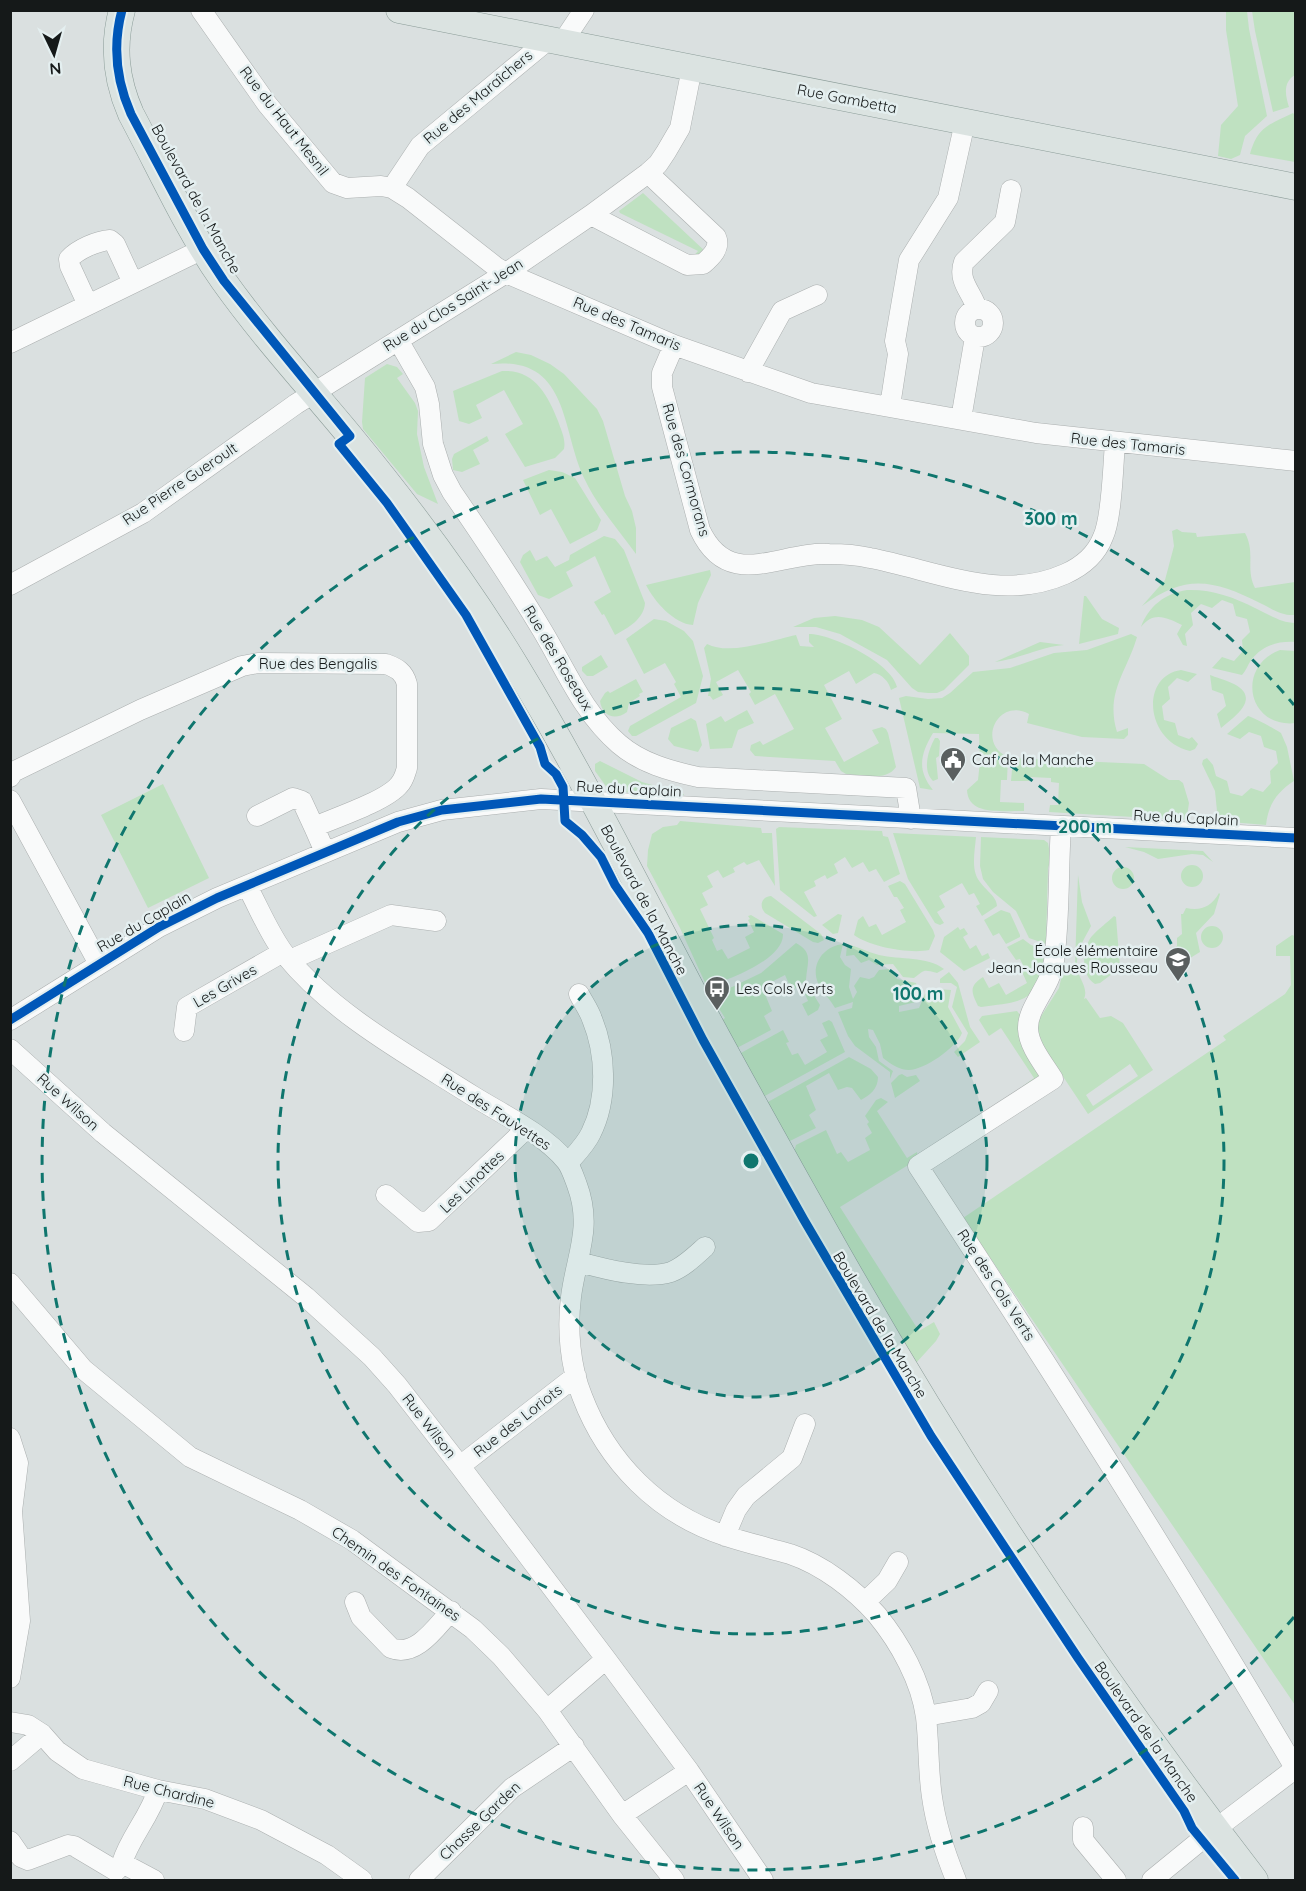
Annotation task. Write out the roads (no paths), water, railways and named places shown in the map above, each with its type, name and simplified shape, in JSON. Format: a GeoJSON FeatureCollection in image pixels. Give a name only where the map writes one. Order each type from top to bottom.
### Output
{"type":"FeatureCollection","features":[{"type":"Feature","properties":{"kind":"main road","name":"Boulevard de la Manche"},"geometry":{"type":"LineString","coordinates":[[122,10],[116,64],[123,94],[131,114],[203,249],[224,281],[397,494],[456,575],[517,668],[765,1123],[908,1373],[986,1498],[1089,1651],[1215,1829],[1255,1881]]}},
{"type":"Feature","properties":{"kind":"main road","name":"Rue Gambetta"},"geometry":{"type":"LineString","coordinates":[[399,10],[1296,187]]}},
{"type":"Feature","properties":{"kind":"street","name":"Rue du Haut Mesnil"},"geometry":{"type":"LineString","coordinates":[[201,10],[267,104],[333,183],[347,188],[381,186],[392,188]]}},
{"type":"Feature","properties":{"kind":"street","name":"Rue des Maraîchers"},"geometry":{"type":"LineString","coordinates":[[392,188],[420,146],[555,41],[584,10]]}},
{"type":"Feature","properties":{"kind":"street","name":"Rue du Clos Saint-Jean"},"geometry":{"type":"LineString","coordinates":[[314,393],[506,273],[648,173],[658,164],[680,128],[692,68]]}},
{"type":"Feature","properties":{"kind":"street"},"geometry":{"type":"LineString","coordinates":[[890,406],[898,354],[895,341],[909,260],[948,198],[965,122]]}},
{"type":"Feature","properties":{"kind":"street"},"geometry":{"type":"LineString","coordinates":[[591,215],[687,266],[703,264],[716,249],[718,241],[716,237],[648,173]]}},
{"type":"Feature","properties":{"kind":"street"},"geometry":{"type":"LineString","coordinates":[[392,188],[506,273]]}},
{"type":"Feature","properties":{"kind":"street"},"geometry":{"type":"LineString","coordinates":[[961,419],[975,336],[967,331],[965,322],[969,313],[977,309],[962,280],[961,271],[964,262],[1005,222],[1011,190]]}},
{"type":"Feature","properties":{"kind":"street"},"geometry":{"type":"LineString","coordinates":[[88,305],[70,266],[69,259],[74,254],[101,241],[110,240],[115,244],[133,283]]}},
{"type":"Feature","properties":{"kind":"street"},"geometry":{"type":"LineString","coordinates":[[10,343],[203,249]]}},
{"type":"Feature","properties":{"kind":"street","name":"Rue des Tamaris"},"geometry":{"type":"LineString","coordinates":[[506,273],[674,345],[811,393],[1036,433],[1296,460]]}},
{"type":"Feature","properties":{"kind":"street"},"geometry":{"type":"LineString","coordinates":[[748,372],[782,311],[817,295]]}},
{"type":"Feature","properties":{"kind":"street","name":"Rue des Roseaux"},"geometry":{"type":"LineString","coordinates":[[398,340],[425,387],[433,444],[452,492],[537,621],[586,709],[617,742],[654,765],[698,777],[906,788],[911,819]]}},
{"type":"Feature","properties":{"kind":"street","name":"Rue des Cormorans"},"geometry":{"type":"LineString","coordinates":[[674,345],[662,373],[662,387],[700,530],[712,548],[736,564],[758,565],[822,553],[850,555],[919,569],[955,580],[994,586],[1023,586],[1053,580],[1085,563],[1093,555],[1105,535],[1115,443]]}},
{"type":"Feature","properties":{"kind":"street","name":"Rue Pierre Gueroult"},"geometry":{"type":"LineString","coordinates":[[10,585],[143,513],[314,393]]}},
{"type":"Feature","properties":{"kind":"street","name":"Rue des Bengalis"},"geometry":{"type":"LineString","coordinates":[[10,777],[13,772],[129,715],[242,666],[258,663],[386,664],[396,667],[402,672],[407,684],[407,768],[404,780],[398,788],[377,800],[314,827]]}},
{"type":"Feature","properties":{"kind":"street"},"geometry":{"type":"LineString","coordinates":[[257,816],[293,798],[302,801],[325,852]]}},
{"type":"Feature","properties":{"kind":"street","name":"Rue du Caplain"},"geometry":{"type":"LineString","coordinates":[[10,1020],[159,927],[218,898],[387,827],[442,810],[541,799],[1296,838]]}},
{"type":"Feature","properties":{"kind":"street"},"geometry":{"type":"LineString","coordinates":[[10,800],[99,964]]}},
{"type":"Feature","properties":{"kind":"street"},"geometry":{"type":"LineString","coordinates":[[377,800],[387,827]]}},
{"type":"Feature","properties":{"kind":"street","name":"Rue des Cols Verts"},"geometry":{"type":"LineString","coordinates":[[1061,826],[1054,962],[1044,991],[1029,1018],[1028,1032],[1036,1053],[1053,1078],[918,1166],[1049,1366],[1213,1629],[1295,1768]]}},
{"type":"Feature","properties":{"kind":"street","name":"Rue des Fauvettes"},"geometry":{"type":"LineString","coordinates":[[247,886],[287,956],[330,1001],[526,1129],[545,1142],[568,1163],[583,1207],[584,1228],[571,1295],[569,1330],[576,1376],[582,1396],[601,1434],[632,1479],[673,1511],[700,1526],[725,1536],[794,1555],[826,1572],[865,1602],[893,1637],[907,1661],[922,1698],[926,1716],[932,1796],[943,1846],[956,1881]]}},
{"type":"Feature","properties":{"kind":"street"},"geometry":{"type":"LineString","coordinates":[[287,956],[391,915],[436,921]]}},
{"type":"Feature","properties":{"kind":"street","name":"Les Grives"},"geometry":{"type":"LineString","coordinates":[[184,1031],[187,1007],[287,956]]}},
{"type":"Feature","properties":{"kind":"street"},"geometry":{"type":"LineString","coordinates":[[568,1163],[591,1135],[602,1093],[600,1046],[592,1018],[579,994]]}},
{"type":"Feature","properties":{"kind":"street","name":"Rue Wilson"},"geometry":{"type":"LineString","coordinates":[[10,1049],[103,1133],[306,1297],[372,1357],[397,1385],[460,1466],[606,1659],[689,1771],[763,1881]]}},
{"type":"Feature","properties":{"kind":"street","name":"Les Linottes"},"geometry":{"type":"LineString","coordinates":[[386,1195],[418,1222],[429,1221],[526,1129]]}},
{"type":"Feature","properties":{"kind":"street"},"geometry":{"type":"LineString","coordinates":[[579,1262],[612,1271],[655,1274],[679,1269],[705,1247]]}},
{"type":"Feature","properties":{"kind":"street","name":"Chemin des Fontaines"},"geometry":{"type":"LineString","coordinates":[[10,1283],[83,1369],[190,1457],[300,1510],[352,1540],[451,1611],[501,1656],[547,1710],[622,1815],[674,1881]]}},
{"type":"Feature","properties":{"kind":"street","name":"Rue des Loriots"},"geometry":{"type":"LineString","coordinates":[[460,1466],[576,1376]]}},
{"type":"Feature","properties":{"kind":"street"},"geometry":{"type":"LineString","coordinates":[[725,1536],[736,1510],[746,1496],[792,1458],[805,1424]]}},
{"type":"Feature","properties":{"kind":"street"},"geometry":{"type":"LineString","coordinates":[[10,1438],[18,1463],[12,1511],[20,1621],[10,1678]]}},
{"type":"Feature","properties":{"kind":"street"},"geometry":{"type":"LineString","coordinates":[[865,1602],[887,1581],[898,1562]]}},
{"type":"Feature","properties":{"kind":"street"},"geometry":{"type":"LineString","coordinates":[[355,1602],[361,1617],[391,1648],[397,1650],[415,1647],[451,1611]]}},
{"type":"Feature","properties":{"kind":"street"},"geometry":{"type":"LineString","coordinates":[[547,1710],[606,1659]]}},
{"type":"Feature","properties":{"kind":"street"},"geometry":{"type":"LineString","coordinates":[[926,1716],[972,1708],[981,1703],[988,1690]]}},
{"type":"Feature","properties":{"kind":"street","name":"Rue Chardine"},"geometry":{"type":"LineString","coordinates":[[10,1722],[28,1725],[42,1734],[57,1751],[83,1769],[158,1790],[205,1799],[261,1820],[327,1855],[362,1881]]}},
{"type":"Feature","properties":{"kind":"street"},"geometry":{"type":"LineString","coordinates":[[10,1761],[42,1734]]}},
{"type":"Feature","properties":{"kind":"street","name":"Chasse Garden"},"geometry":{"type":"LineString","coordinates":[[419,1881],[512,1788],[574,1746]]}},
{"type":"Feature","properties":{"kind":"street"},"geometry":{"type":"LineString","coordinates":[[1152,1881],[1295,1768]]}},
{"type":"Feature","properties":{"kind":"street"},"geometry":{"type":"LineString","coordinates":[[622,1815],[689,1771]]}},
{"type":"Feature","properties":{"kind":"street"},"geometry":{"type":"LineString","coordinates":[[10,1841],[16,1861],[34,1859],[68,1845],[74,1846],[116,1871],[150,1812],[158,1790]]}},
{"type":"Feature","properties":{"kind":"street"},"geometry":{"type":"LineString","coordinates":[[1083,1827],[1083,1840],[1116,1881]]}},
{"type":"Feature","properties":{"kind":"street"},"geometry":{"type":"LineString","coordinates":[[122,1863],[154,1881]]}},
{"type":"Feature","properties":{"kind":"place","name":"Caf de la Manche"},"geometry":{"type":"Point","coordinates":[953,783]}},
{"type":"Feature","properties":{"kind":"place","name":"École élémentaire Jean-Jacques Rousseau"},"geometry":{"type":"Point","coordinates":[1178,983]}},
{"type":"Feature","properties":{"kind":"place","name":"Les Cols Verts"},"geometry":{"type":"Point","coordinates":[717,1012]}}]}
